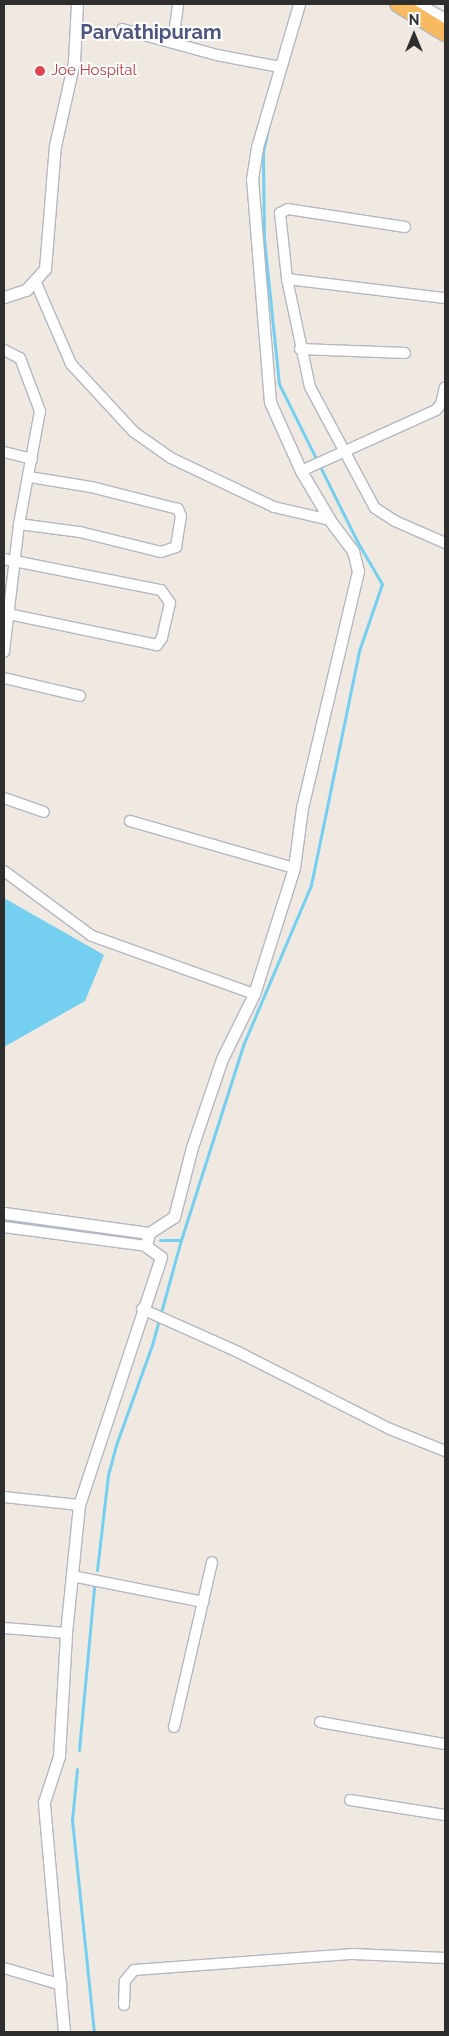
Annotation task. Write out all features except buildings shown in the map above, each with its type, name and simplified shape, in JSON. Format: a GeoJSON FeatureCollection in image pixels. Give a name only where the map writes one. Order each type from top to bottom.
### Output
{"type":"FeatureCollection","features":[{"type":"Feature","properties":{"kind":"highway"},"geometry":{"type":"LineString","coordinates":[[398,4],[445,33]]}},
{"type":"Feature","properties":{"kind":"street"},"geometry":{"type":"LineString","coordinates":[[4,297],[26,290],[36,283],[45,268],[55,146],[74,61],[77,4]]}},
{"type":"Feature","properties":{"kind":"street"},"geometry":{"type":"LineString","coordinates":[[173,40],[178,4]]}},
{"type":"Feature","properties":{"kind":"street"},"geometry":{"type":"LineString","coordinates":[[4,1213],[149,1233],[174,1217],[192,1147],[222,1059],[254,994],[294,868],[302,808],[358,572],[353,551],[330,520],[302,471],[270,402],[253,215],[252,179],[257,147],[300,4]]}},
{"type":"Feature","properties":{"kind":"street"},"geometry":{"type":"LineString","coordinates":[[388,4],[445,40]]}},
{"type":"Feature","properties":{"kind":"street"},"geometry":{"type":"LineString","coordinates":[[418,4],[445,20]]}},
{"type":"Feature","properties":{"kind":"street"},"geometry":{"type":"LineString","coordinates":[[122,29],[173,40],[217,55],[280,67]]}},
{"type":"Feature","properties":{"kind":"street"},"geometry":{"type":"LineString","coordinates":[[405,227],[284,209],[280,215],[286,278],[300,349],[310,387],[375,508],[395,521],[445,543]]}},
{"type":"Feature","properties":{"kind":"street"},"geometry":{"type":"LineString","coordinates":[[286,278],[445,298]]}},
{"type":"Feature","properties":{"kind":"street"},"geometry":{"type":"LineString","coordinates":[[36,283],[72,364],[134,432],[171,458],[274,507],[330,520]]}},
{"type":"Feature","properties":{"kind":"street"},"geometry":{"type":"LineString","coordinates":[[300,349],[405,353]]}},
{"type":"Feature","properties":{"kind":"street"},"geometry":{"type":"LineString","coordinates":[[4,350],[20,358],[38,400],[40,411],[29,477],[9,559],[4,652]]}},
{"type":"Feature","properties":{"kind":"street"},"geometry":{"type":"LineString","coordinates":[[302,471],[436,410],[441,404],[445,388]]}},
{"type":"Feature","properties":{"kind":"street"},"geometry":{"type":"LineString","coordinates":[[4,452],[32,459]]}},
{"type":"Feature","properties":{"kind":"street"},"geometry":{"type":"LineString","coordinates":[[19,524],[80,532],[161,552],[176,547],[181,516],[178,509],[91,487],[29,477]]}},
{"type":"Feature","properties":{"kind":"street"},"geometry":{"type":"LineString","coordinates":[[7,614],[157,644],[162,638],[170,603],[161,590],[9,559]]}},
{"type":"Feature","properties":{"kind":"street"},"geometry":{"type":"LineString","coordinates":[[4,678],[80,696]]}},
{"type":"Feature","properties":{"kind":"street"},"geometry":{"type":"LineString","coordinates":[[4,798],[44,812]]}},
{"type":"Feature","properties":{"kind":"street"},"geometry":{"type":"LineString","coordinates":[[130,821],[294,868]]}},
{"type":"Feature","properties":{"kind":"street"},"geometry":{"type":"LineString","coordinates":[[4,871],[92,936],[254,994]]}},
{"type":"Feature","properties":{"kind":"street"},"geometry":{"type":"LineString","coordinates":[[4,1227],[146,1246],[161,1257],[79,1505],[66,1633],[59,1756],[44,1802],[62,1985],[64,2032]]}},
{"type":"Feature","properties":{"kind":"street"},"geometry":{"type":"LineString","coordinates":[[146,1246],[149,1233]]}},
{"type":"Feature","properties":{"kind":"street"},"geometry":{"type":"LineString","coordinates":[[142,1310],[238,1352],[390,1429],[445,1451]]}},
{"type":"Feature","properties":{"kind":"street"},"geometry":{"type":"LineString","coordinates":[[4,1497],[79,1505]]}},
{"type":"Feature","properties":{"kind":"street"},"geometry":{"type":"LineString","coordinates":[[174,1727],[212,1562]]}},
{"type":"Feature","properties":{"kind":"street"},"geometry":{"type":"LineString","coordinates":[[72,1576],[203,1602]]}},
{"type":"Feature","properties":{"kind":"street"},"geometry":{"type":"LineString","coordinates":[[4,1628],[66,1633]]}},
{"type":"Feature","properties":{"kind":"street"},"geometry":{"type":"LineString","coordinates":[[320,1722],[445,1744]]}},
{"type":"Feature","properties":{"kind":"street"},"geometry":{"type":"LineString","coordinates":[[350,1800],[445,1815]]}},
{"type":"Feature","properties":{"kind":"street"},"geometry":{"type":"LineString","coordinates":[[124,2005],[125,1981],[134,1970],[353,1954],[445,1958]]}},
{"type":"Feature","properties":{"kind":"street"},"geometry":{"type":"LineString","coordinates":[[4,1968],[62,1985]]}},
{"type":"Feature","properties":{"kind":"water"},"geometry":{"type":"Polygon","coordinates":[[[4,898],[104,955],[85,1001],[4,1047],[4,898]]]}},
{"type":"Feature","properties":{"kind":"waterway"},"geometry":{"type":"LineString","coordinates":[[97,1570],[108,1475],[116,1445],[152,1345],[181,1240],[244,1043],[311,885],[359,651],[382,584],[358,543],[279,384],[264,240],[263,152],[270,120]]}},
{"type":"Feature","properties":{"kind":"waterway"},"geometry":{"type":"LineString","coordinates":[[4,1219],[142,1238]]}},
{"type":"Feature","properties":{"kind":"waterway"},"geometry":{"type":"LineString","coordinates":[[160,1240],[181,1240]]}},
{"type":"Feature","properties":{"kind":"waterway"},"geometry":{"type":"LineString","coordinates":[[79,1750],[94,1588]]}},
{"type":"Feature","properties":{"kind":"waterway"},"geometry":{"type":"LineString","coordinates":[[77,1769],[72,1820],[94,2032]]}},
{"type":"Feature","properties":{"kind":"place","name":"Joe Hospital"},"geometry":{"type":"Point","coordinates":[40,71]}},
{"type":"Feature","properties":{"kind":"district","name":"Parvathipuram"},"geometry":{"type":"Point","coordinates":[151,32]}}]}
